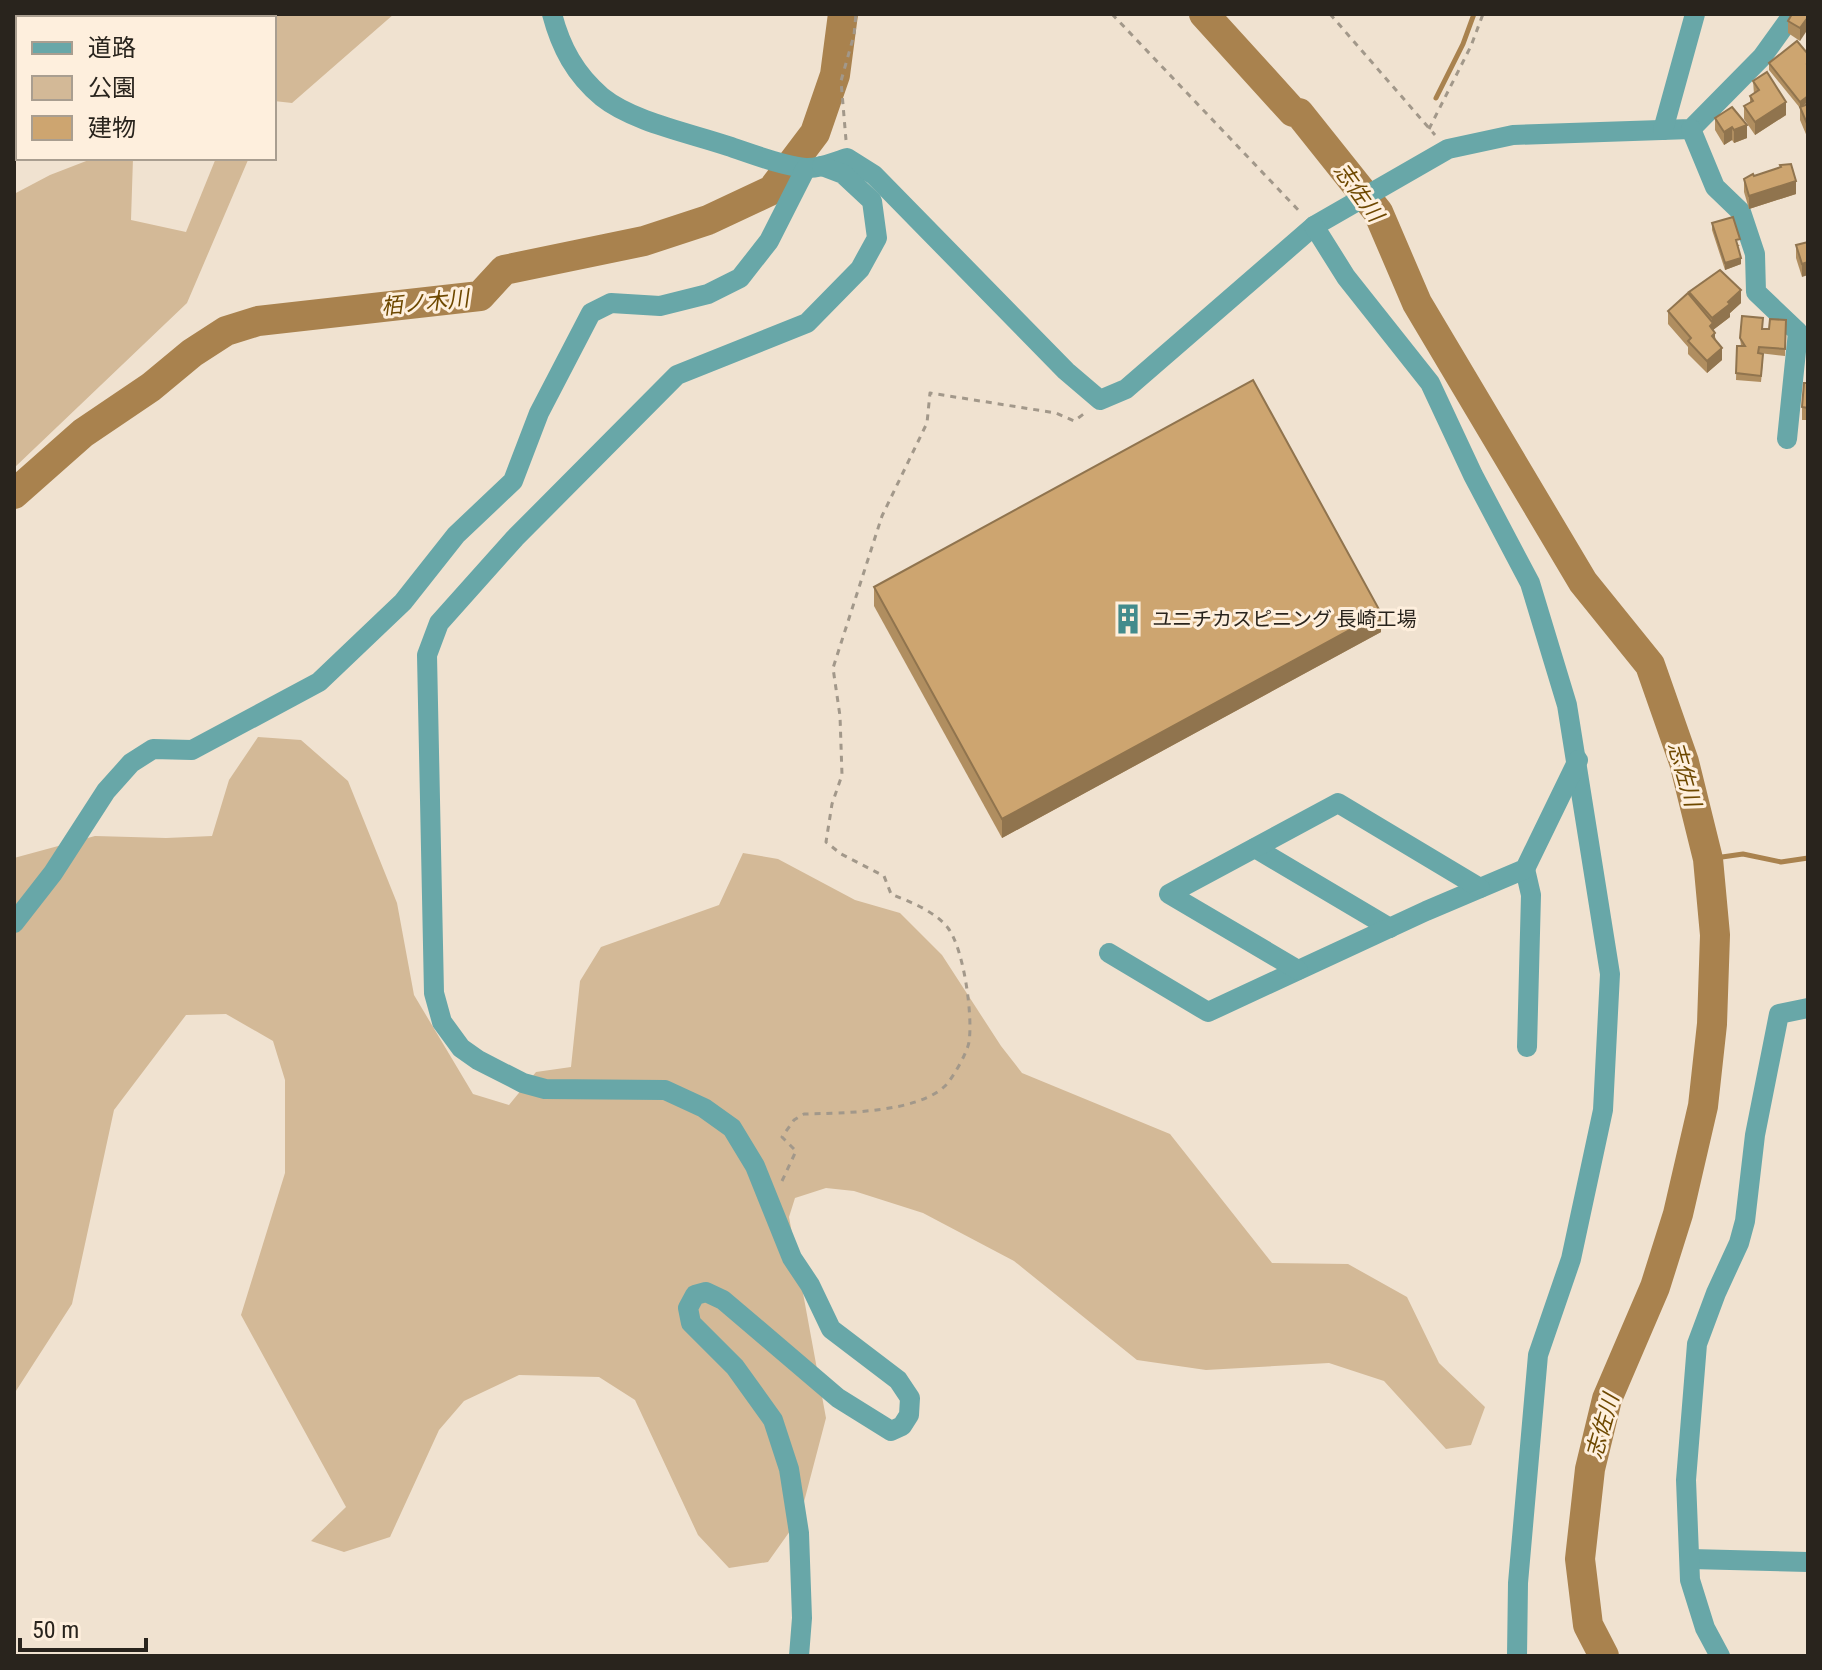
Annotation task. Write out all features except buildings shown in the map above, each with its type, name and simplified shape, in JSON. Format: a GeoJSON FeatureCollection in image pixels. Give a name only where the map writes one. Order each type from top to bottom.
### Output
{"type":"FeatureCollection","features":[{"type":"Feature","properties":{"kind":"street"},"geometry":{"type":"LineString","coordinates":[[552,14],[559,42],[577,72],[604,98],[641,118],[760,156],[843,174],[872,201],[877,238],[860,269],[807,323],[677,375],[515,538],[439,623],[427,655],[434,993],[442,1022],[461,1048],[523,1083],[545,1089],[665,1090],[704,1108],[732,1128],[755,1166],[792,1258],[810,1285],[831,1329],[898,1380],[910,1398],[909,1415],[902,1426],[891,1431],[838,1398],[723,1300],[706,1292],[695,1295],[688,1308],[691,1323],[735,1367],[773,1420],[789,1469],[799,1533],[802,1618],[799,1656]]}},
{"type":"Feature","properties":{"kind":"street"},"geometry":{"type":"LineString","coordinates":[[1663,130],[1695,14]]}},
{"type":"Feature","properties":{"kind":"street"},"geometry":{"type":"LineString","coordinates":[[14,923],[53,873],[106,791],[131,763],[153,749],[192,750],[319,682],[403,602],[456,535],[513,481],[539,413],[591,313],[611,303],[660,306],[708,294],[740,278],[769,241],[814,167],[847,158],[874,175],[1066,371],[1100,400],[1126,389],[1314,226],[1448,149],[1513,135],[1691,129],[1762,57],[1793,14]]}},
{"type":"Feature","properties":{"kind":"street"},"geometry":{"type":"LineString","coordinates":[[1691,129],[1715,187],[1741,212],[1755,254],[1756,292],[1798,332],[1787,439]]}},
{"type":"Feature","properties":{"kind":"street"},"geometry":{"type":"LineString","coordinates":[[1314,226],[1346,277],[1430,383],[1473,475],[1530,583],[1567,705],[1610,974],[1603,1110],[1571,1259],[1538,1355],[1518,1583],[1517,1656]]}},
{"type":"Feature","properties":{"kind":"street"},"geometry":{"type":"LineString","coordinates":[[1527,1047],[1531,895],[1525,869],[1578,760]]}},
{"type":"Feature","properties":{"kind":"street"},"geometry":{"type":"LineString","coordinates":[[1298,970],[1169,894],[1338,803],[1480,888]]}},
{"type":"Feature","properties":{"kind":"street"},"geometry":{"type":"LineString","coordinates":[[1255,848],[1390,928]]}},
{"type":"Feature","properties":{"kind":"street"},"geometry":{"type":"LineString","coordinates":[[1109,953],[1208,1012],[1525,869]]}},
{"type":"Feature","properties":{"kind":"street"},"geometry":{"type":"LineString","coordinates":[[1720,1656],[1705,1628],[1690,1580],[1686,1480],[1697,1344],[1739,1243],[1745,1221],[1755,1135],[1779,1014],[1808,1008]]}},
{"type":"Feature","properties":{"kind":"street"},"geometry":{"type":"LineString","coordinates":[[1690,1559],[1808,1562]]}},
{"type":"Feature","properties":{"kind":"path"},"geometry":{"type":"LineString","coordinates":[[847,158],[841,81],[854,35],[856,14]]}},
{"type":"Feature","properties":{"kind":"path"},"geometry":{"type":"LineString","coordinates":[[1112,14],[1314,226]]}},
{"type":"Feature","properties":{"kind":"path"},"geometry":{"type":"LineString","coordinates":[[1330,14],[1448,149]]}},
{"type":"Feature","properties":{"kind":"path"},"geometry":{"type":"LineString","coordinates":[[1429,129],[1483,14]]}},
{"type":"Feature","properties":{"kind":"path"},"geometry":{"type":"LineString","coordinates":[[770,1206],[796,1151],[782,1137],[794,1120],[804,1114],[885,1110],[923,1098],[946,1085],[969,1045],[968,991],[949,929],[922,907],[891,894],[884,876],[841,854],[826,842],[832,804],[842,775],[840,716],[833,668],[882,516],[927,423],[930,393],[1056,413],[1074,421],[1100,400]]}},
{"type":"Feature","properties":{"kind":"green space"},"geometry":{"type":"Polygon","coordinates":[[[394,14],[292,103],[276,101],[276,16],[180,16],[394,14]]]}},
{"type":"Feature","properties":{"kind":"green space"},"geometry":{"type":"Polygon","coordinates":[[[89,160],[133,160],[131,220],[186,232],[215,160],[248,160],[187,303],[14,468],[14,194],[50,175],[89,160]]]}},
{"type":"Feature","properties":{"kind":"green space"},"geometry":{"type":"Polygon","coordinates":[[[258,737],[301,740],[348,781],[397,903],[414,995],[473,1094],[509,1105],[536,1072],[571,1067],[580,981],[601,947],[719,905],[743,853],[778,859],[855,900],[900,913],[942,955],[1022,1073],[1170,1134],[1272,1263],[1348,1264],[1407,1297],[1439,1363],[1485,1407],[1471,1445],[1446,1449],[1384,1381],[1329,1363],[1206,1370],[1137,1360],[1014,1261],[923,1213],[854,1191],[826,1188],[795,1198],[789,1217],[826,1418],[800,1517],[768,1562],[729,1568],[698,1535],[635,1400],[599,1377],[519,1375],[464,1401],[439,1430],[390,1537],[344,1552],[311,1541],[346,1507],[241,1315],[285,1173],[285,1080],[273,1041],[226,1014],[186,1015],[114,1110],[72,1304],[14,1394],[14,858],[95,836],[212,836],[229,780],[258,737]]]}},
{"type":"Feature","properties":{"kind":"waterway","name":"栢ノ木川"},"geometry":{"type":"LineString","coordinates":[[14,494],[83,433],[226,331],[258,321],[480,296],[504,270],[644,241],[708,220],[772,190],[815,133],[835,75],[843,14]]}},
{"type":"Feature","properties":{"kind":"waterway","name":"志佐川"},"geometry":{"type":"LineString","coordinates":[[1204,14],[1293,112],[1299,113],[1378,212],[1417,303],[1583,582],[1650,665],[1684,762],[1708,859],[1715,935],[1712,1024],[1703,1106],[1678,1214],[1655,1287],[1607,1399],[1590,1469],[1580,1559],[1588,1625],[1604,1656]]}},
{"type":"Feature","properties":{"kind":"waterway"},"geometry":{"type":"LineString","coordinates":[[1436,98],[1474,14]]}},
{"type":"Feature","properties":{"kind":"waterway"},"geometry":{"type":"LineString","coordinates":[[1708,859],[1743,854],[1781,862],[1808,858]]}},
{"type":"Feature","properties":{"kind":"place","name":"ユニチカスピニング 長崎工場"},"geometry":{"type":"Point","coordinates":[1128,619]}}]}
